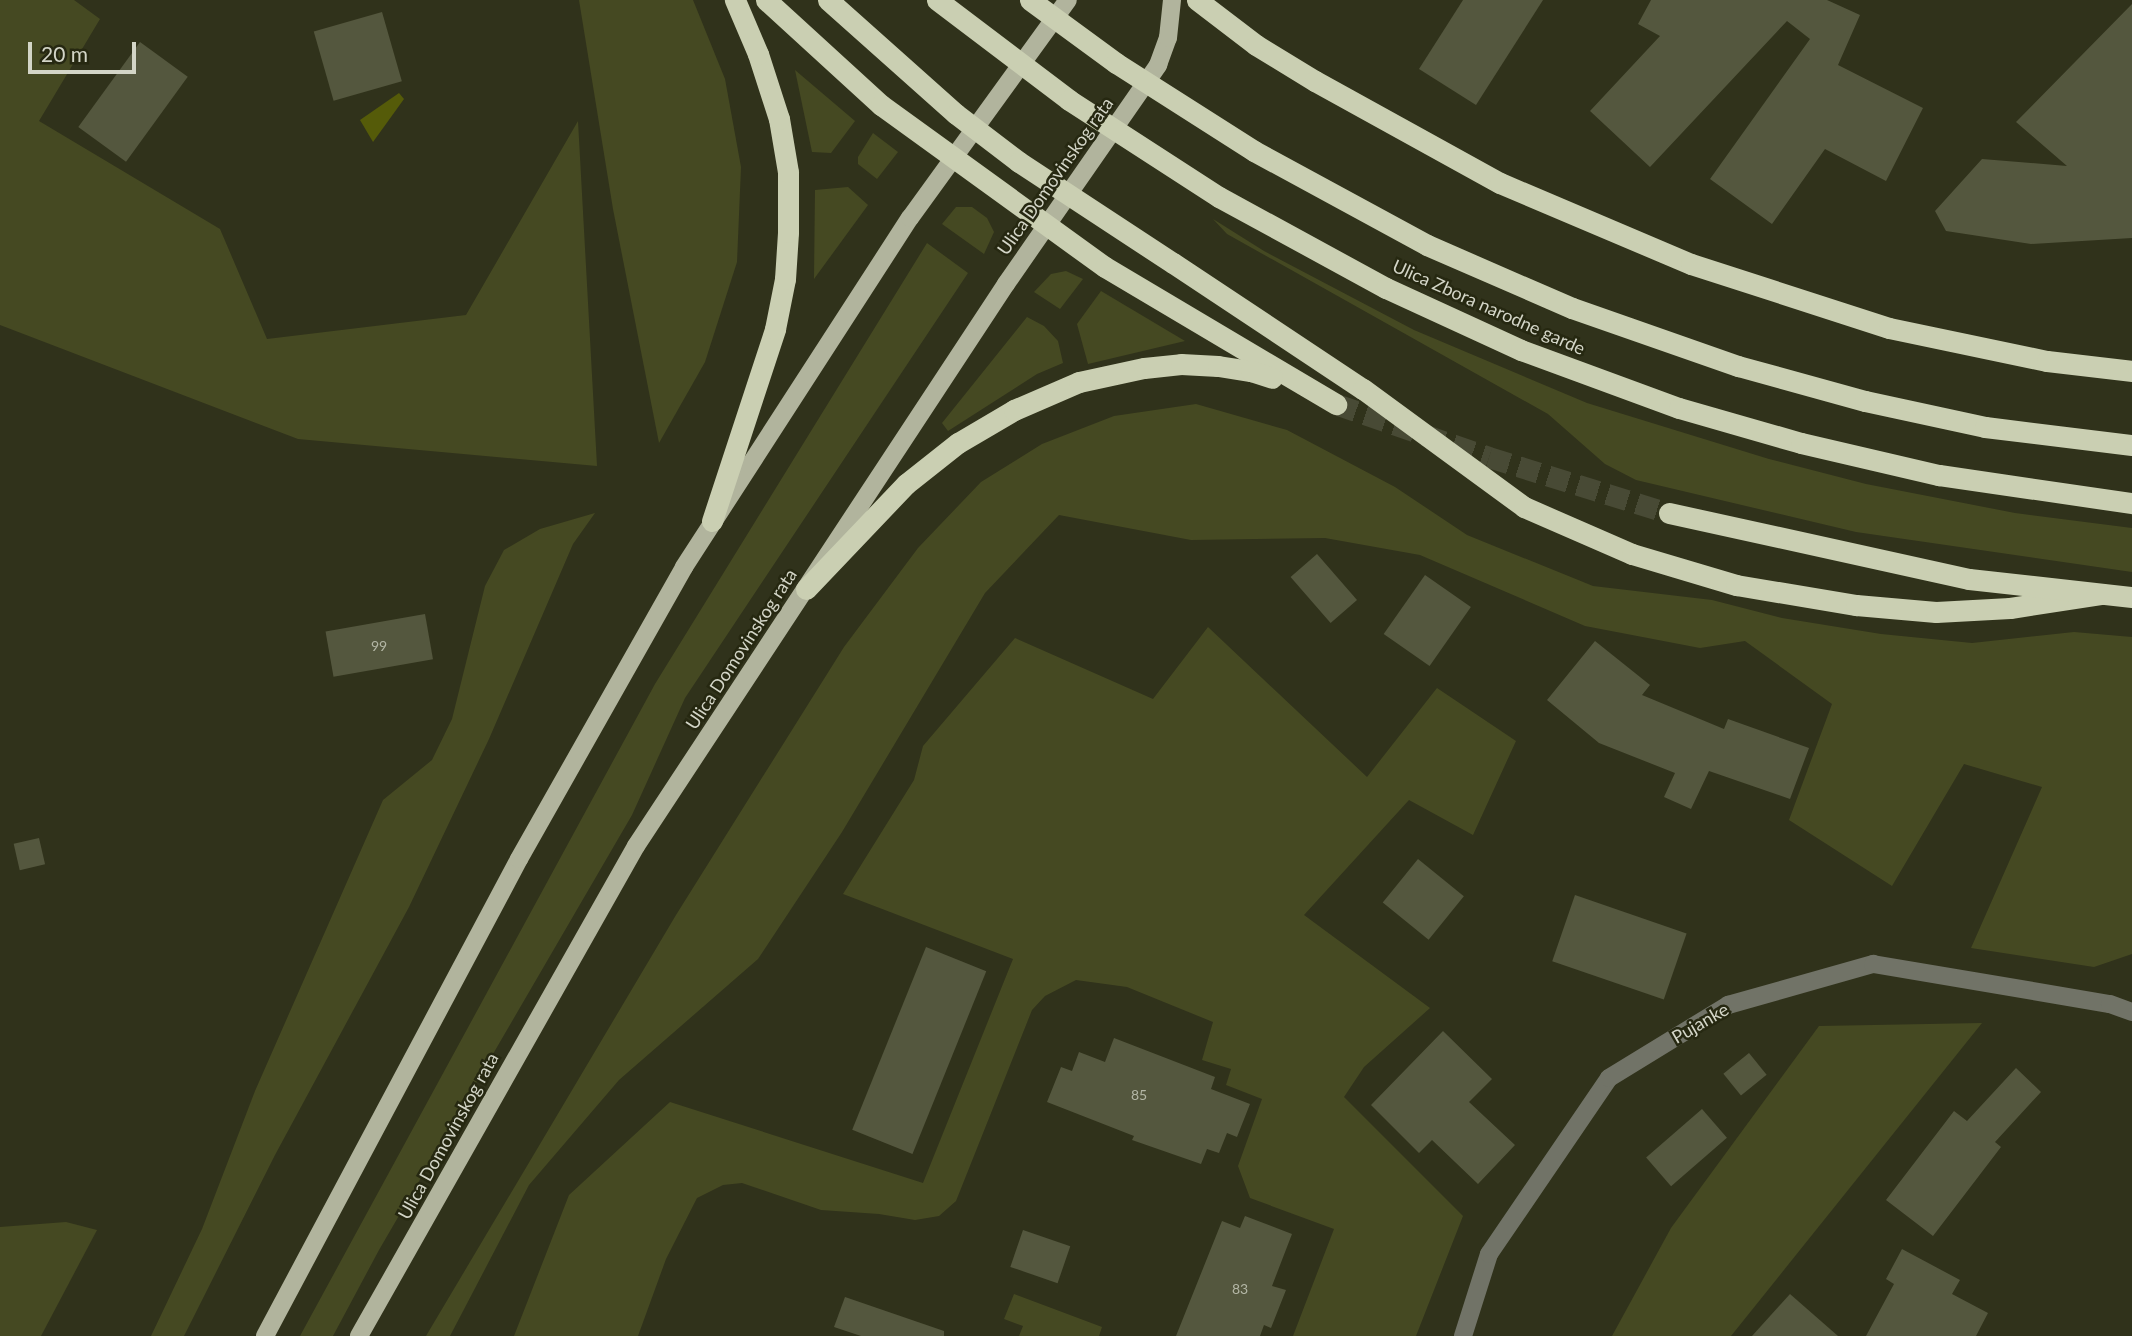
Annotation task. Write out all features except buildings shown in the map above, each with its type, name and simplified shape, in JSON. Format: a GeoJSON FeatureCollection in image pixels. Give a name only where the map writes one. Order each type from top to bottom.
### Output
{"type":"FeatureCollection","features":[{"type":"Feature","properties":{"kind":"highway"},"geometry":{"type":"LineString","coordinates":[[712,521],[775,329],[785,279],[788,232],[788,172],[779,119],[758,54],[735,0]]}},
{"type":"Feature","properties":{"kind":"highway"},"geometry":{"type":"LineString","coordinates":[[766,0],[881,105],[1105,267],[1327,399],[1251,371],[1206,365],[1144,368],[1079,382],[1014,410],[958,443],[906,484],[806,589]]}},
{"type":"Feature","properties":{"kind":"highway"},"geometry":{"type":"LineString","coordinates":[[828,0],[956,114],[1019,162],[1363,389],[1524,507],[1632,554],[1736,585],[1856,606],[1936,612],[2011,608],[2102,594]]}},
{"type":"Feature","properties":{"kind":"highway","name":"Ulica Zbora narodne garde"},"geometry":{"type":"LineString","coordinates":[[937,0],[1069,100],[1219,197],[1386,288],[1521,350],[1679,408],[1801,443],[1939,475],[2132,503]]}},
{"type":"Feature","properties":{"kind":"highway","name":"Ulica Zbora narodne garde"},"geometry":{"type":"LineString","coordinates":[[1030,0],[1116,62],[1254,151],[1427,245],[1572,308],[1738,366],[1865,401],[1985,427],[2132,445]]}},
{"type":"Feature","properties":{"kind":"highway"},"geometry":{"type":"LineString","coordinates":[[1197,0],[1256,45],[1315,81],[1500,183],[1691,264],[1889,328],[2047,361],[2132,371]]}},
{"type":"Feature","properties":{"kind":"highway"},"geometry":{"type":"LineString","coordinates":[[1670,513],[1969,579],[2132,597]]}},
{"type":"Feature","properties":{"kind":"main road"},"geometry":{"type":"LineString","coordinates":[[265,1336],[519,859],[629,659],[712,521],[902,230],[1068,0]]}},
{"type":"Feature","properties":{"kind":"main road","name":"Ulica Domovinskog rata"},"geometry":{"type":"LineString","coordinates":[[359,1336],[636,846],[1046,225],[1158,65],[1168,38],[1172,0]]}},
{"type":"Feature","properties":{"kind":"street","name":"Pujanke"},"geometry":{"type":"LineString","coordinates":[[1462,1336],[1489,1254],[1609,1078],[1728,1005],[1873,964],[2110,1004],[2132,1012]]}},
{"type":"Feature","properties":{"kind":"shaded area"},"geometry":{"type":"Polygon","coordinates":[[[0,0],[74,0],[100,19],[39,121],[220,229],[267,339],[466,315],[578,121],[597,466],[298,439],[0,325],[0,0]]]}},
{"type":"Feature","properties":{"kind":"shaded area"},"geometry":{"type":"Polygon","coordinates":[[[579,0],[693,0],[725,79],[741,167],[737,262],[705,362],[659,443],[613,209],[579,0]]]}},
{"type":"Feature","properties":{"kind":"shaded area"},"geometry":{"type":"Polygon","coordinates":[[[795,70],[855,121],[831,153],[812,152],[795,70]]]}},
{"type":"Feature","properties":{"kind":"shaded area"},"geometry":{"type":"Polygon","coordinates":[[[399,93],[404,99],[373,142],[360,120],[399,93]]]}},
{"type":"Feature","properties":{"kind":"shaded area"},"geometry":{"type":"Polygon","coordinates":[[[873,133],[898,152],[877,179],[858,164],[858,157],[873,133]]]}},
{"type":"Feature","properties":{"kind":"shaded area"},"geometry":{"type":"Polygon","coordinates":[[[848,187],[868,205],[814,279],[815,190],[848,187]]]}},
{"type":"Feature","properties":{"kind":"shaded area"},"geometry":{"type":"Polygon","coordinates":[[[956,207],[972,207],[987,218],[994,232],[984,254],[942,224],[956,207]]]}},
{"type":"Feature","properties":{"kind":"shaded area"},"geometry":{"type":"Polygon","coordinates":[[[1213,219],[1264,251],[1414,330],[1587,403],[1769,459],[1866,484],[2015,513],[2132,528],[2132,572],[1856,532],[1636,480],[1605,464],[1548,414],[1227,234],[1213,219]]]}},
{"type":"Feature","properties":{"kind":"shaded area"},"geometry":{"type":"Polygon","coordinates":[[[927,243],[968,273],[685,698],[632,815],[379,1250],[333,1336],[300,1336],[655,684],[927,243]]]}},
{"type":"Feature","properties":{"kind":"shaded area"},"geometry":{"type":"Polygon","coordinates":[[[1066,271],[1083,279],[1060,309],[1034,292],[1051,274],[1066,271]]]}},
{"type":"Feature","properties":{"kind":"shaded area"},"geometry":{"type":"Polygon","coordinates":[[[1101,291],[1185,341],[1088,364],[1077,324],[1101,291]]]}},
{"type":"Feature","properties":{"kind":"shaded area"},"geometry":{"type":"Polygon","coordinates":[[[1027,317],[1044,326],[1058,341],[1063,363],[1037,374],[948,431],[942,423],[1027,317]]]}},
{"type":"Feature","properties":{"kind":"shaded area"},"geometry":{"type":"Polygon","coordinates":[[[1196,404],[1287,430],[1395,487],[1467,535],[1593,586],[1712,600],[1782,618],[1881,634],[1972,643],[2074,632],[2132,637],[2132,954],[2094,967],[1971,948],[2042,787],[1964,764],[1892,886],[1789,820],[1832,704],[1745,641],[1700,648],[1585,626],[1420,555],[1325,538],[1191,540],[1059,515],[985,593],[842,832],[758,959],[619,1080],[529,1185],[450,1336],[426,1336],[676,915],[844,647],[918,548],[981,482],[1042,444],[1114,416],[1196,404]]]}},
{"type":"Feature","properties":{"kind":"shaded area"},"geometry":{"type":"Polygon","coordinates":[[[595,513],[573,544],[489,739],[409,907],[275,1155],[184,1336],[151,1336],[202,1229],[255,1091],[383,800],[432,760],[452,719],[485,586],[504,550],[540,529],[595,513]]]}},
{"type":"Feature","properties":{"kind":"shaded area"},"geometry":{"type":"Polygon","coordinates":[[[1208,627],[1367,777],[1437,688],[1516,741],[1473,835],[1409,800],[1304,915],[1430,1008],[1364,1067],[1344,1097],[1463,1216],[1416,1336],[1293,1336],[1334,1229],[1250,1198],[1238,1166],[1262,1099],[1226,1085],[1231,1069],[1202,1060],[1213,1022],[1127,987],[1076,980],[1045,996],[1032,1010],[956,1201],[939,1216],[915,1220],[879,1214],[821,1210],[742,1183],[723,1185],[697,1198],[666,1259],[638,1336],[514,1336],[569,1195],[670,1102],[923,1183],[1013,959],[843,894],[914,780],[923,746],[1015,638],[1153,699],[1208,627]]]}},
{"type":"Feature","properties":{"kind":"shaded area"},"geometry":{"type":"Polygon","coordinates":[[[1982,1023],[1731,1336],[1612,1336],[1671,1228],[1819,1026],[1982,1023]]]}},
{"type":"Feature","properties":{"kind":"shaded area"},"geometry":{"type":"Polygon","coordinates":[[[66,1222],[97,1230],[41,1336],[0,1336],[0,1227],[66,1222]]]}},
{"type":"Feature","properties":{"kind":"shaded area"},"geometry":{"type":"Polygon","coordinates":[[[1014,1294],[1102,1327],[1099,1336],[1019,1336],[1023,1326],[1004,1319],[1014,1294]]]}},
{"type":"Feature","properties":{"kind":"tunnel"},"geometry":{"type":"LineString","coordinates":[[1336,404],[1489,457],[1669,513]]}}]}
